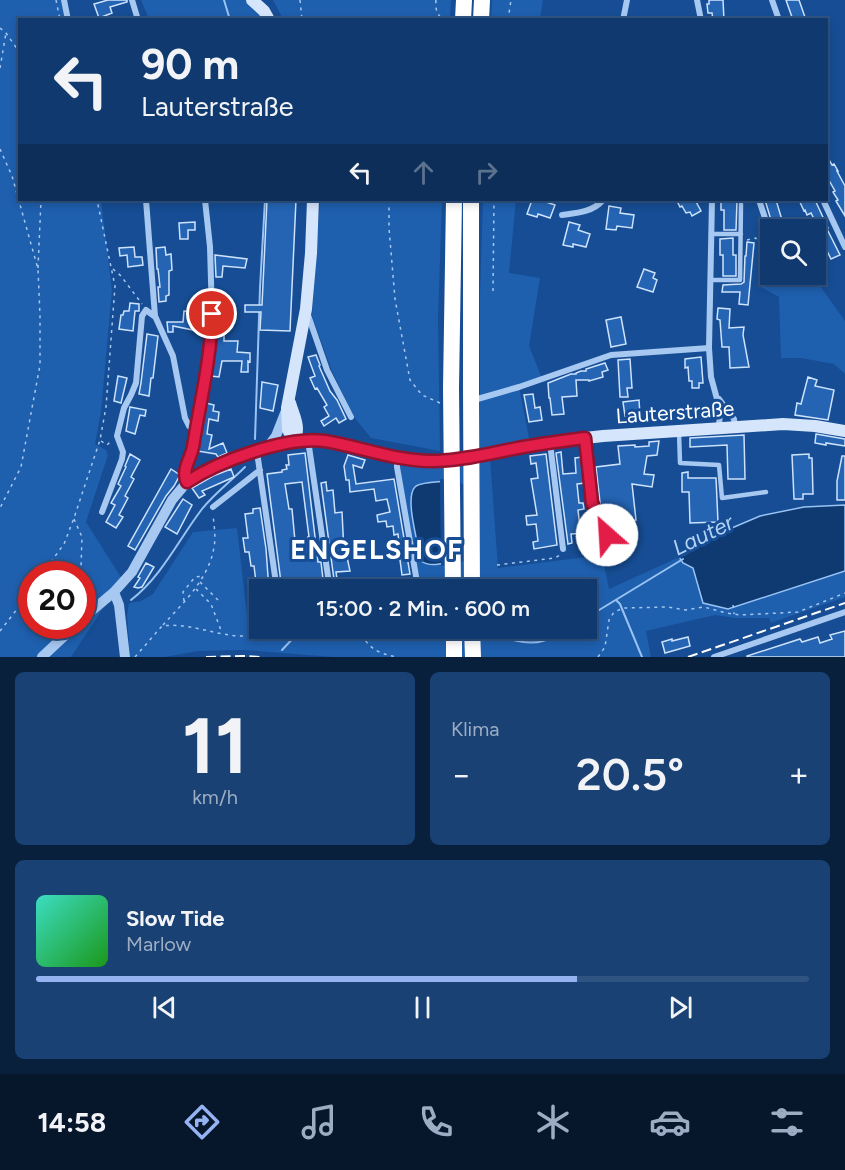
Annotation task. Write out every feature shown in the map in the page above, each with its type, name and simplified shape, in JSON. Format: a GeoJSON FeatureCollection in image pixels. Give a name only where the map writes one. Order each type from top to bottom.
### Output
{"type":"FeatureCollection","features":[{"type":"Feature","properties":{"kind":"highway"},"geometry":{"type":"LineString","coordinates":[[463,18],[464,0]]}},
{"type":"Feature","properties":{"kind":"highway"},"geometry":{"type":"LineString","coordinates":[[481,18],[482,0]]}},
{"type":"Feature","properties":{"kind":"highway"},"geometry":{"type":"LineString","coordinates":[[453,579],[450,395],[454,201]]}},
{"type":"Feature","properties":{"kind":"highway"},"geometry":{"type":"LineString","coordinates":[[471,201],[469,394],[472,579]]}},
{"type":"Feature","properties":{"kind":"highway"},"geometry":{"type":"LineString","coordinates":[[454,639],[454,657]]}},
{"type":"Feature","properties":{"kind":"highway"},"geometry":{"type":"LineString","coordinates":[[472,639],[473,657]]}},
{"type":"Feature","properties":{"kind":"main road"},"geometry":{"type":"LineString","coordinates":[[252,0],[265,10]]}},
{"type":"Feature","properties":{"kind":"main road"},"geometry":{"type":"LineString","coordinates":[[294,441],[288,427],[288,401],[306,309],[313,201]]}},
{"type":"Feature","properties":{"kind":"main road"},"geometry":{"type":"LineString","coordinates":[[288,401],[298,430],[294,441]]}},
{"type":"Feature","properties":{"kind":"main road"},"geometry":{"type":"LineString","coordinates":[[295,416],[326,442]]}},
{"type":"Feature","properties":{"kind":"main road","name":"Lauterstraße"},"geometry":{"type":"LineString","coordinates":[[294,441],[326,442],[425,461],[445,460],[585,438],[719,428],[793,424],[845,431]]}},
{"type":"Feature","properties":{"kind":"street"},"geometry":{"type":"LineString","coordinates":[[64,0],[68,18]]}},
{"type":"Feature","properties":{"kind":"street"},"geometry":{"type":"LineString","coordinates":[[132,0],[137,18]]}},
{"type":"Feature","properties":{"kind":"street"},"geometry":{"type":"LineString","coordinates":[[623,18],[627,0]]}},
{"type":"Feature","properties":{"kind":"street"},"geometry":{"type":"LineString","coordinates":[[697,0],[701,18]]}},
{"type":"Feature","properties":{"kind":"street"},"geometry":{"type":"LineString","coordinates":[[772,0],[778,18]]}},
{"type":"Feature","properties":{"kind":"street"},"geometry":{"type":"LineString","coordinates":[[146,201],[154,316],[173,356],[185,418],[195,432]]}},
{"type":"Feature","properties":{"kind":"street"},"geometry":{"type":"LineString","coordinates":[[187,482],[185,474],[192,451],[212,336],[210,246],[205,201]]}},
{"type":"Feature","properties":{"kind":"street"},"geometry":{"type":"LineString","coordinates":[[562,215],[585,211],[602,201]]}},
{"type":"Feature","properties":{"kind":"street"},"geometry":{"type":"LineString","coordinates":[[712,201],[709,348],[711,377],[720,410],[719,428]]}},
{"type":"Feature","properties":{"kind":"street"},"geometry":{"type":"LineString","coordinates":[[759,201],[766,219]]}},
{"type":"Feature","properties":{"kind":"street"},"geometry":{"type":"LineString","coordinates":[[823,201],[845,246]]}},
{"type":"Feature","properties":{"kind":"street"},"geometry":{"type":"LineString","coordinates":[[306,309],[327,370],[351,417]]}},
{"type":"Feature","properties":{"kind":"street"},"geometry":{"type":"LineString","coordinates":[[102,512],[122,459],[123,452],[117,436],[124,408],[136,383],[142,316],[146,310],[154,316]]}},
{"type":"Feature","properties":{"kind":"street"},"geometry":{"type":"LineString","coordinates":[[469,394],[519,387],[611,355],[709,348]]}},
{"type":"Feature","properties":{"kind":"street"},"geometry":{"type":"LineString","coordinates":[[716,395],[734,419],[735,427]]}},
{"type":"Feature","properties":{"kind":"street"},"geometry":{"type":"LineString","coordinates":[[275,579],[260,470],[262,450],[278,431],[288,401]]}},
{"type":"Feature","properties":{"kind":"street"},"geometry":{"type":"LineString","coordinates":[[308,440],[328,579]]}},
{"type":"Feature","properties":{"kind":"street"},"geometry":{"type":"LineString","coordinates":[[96,607],[132,572],[172,500],[187,482],[210,469],[294,441]]}},
{"type":"Feature","properties":{"kind":"street"},"geometry":{"type":"LineString","coordinates":[[550,442],[563,549]]}},
{"type":"Feature","properties":{"kind":"street"},"geometry":{"type":"LineString","coordinates":[[397,457],[416,579]]}},
{"type":"Feature","properties":{"kind":"street"},"geometry":{"type":"LineString","coordinates":[[213,507],[260,470]]}},
{"type":"Feature","properties":{"kind":"street"},"geometry":{"type":"LineString","coordinates":[[114,592],[119,605],[125,657]]}},
{"type":"Feature","properties":{"kind":"street"},"geometry":{"type":"LineString","coordinates":[[714,657],[845,612]]}},
{"type":"Feature","properties":{"kind":"street"},"geometry":{"type":"LineString","coordinates":[[42,657],[61,639]]}},
{"type":"Feature","properties":{"kind":"lane"},"geometry":{"type":"LineString","coordinates":[[710,280],[740,280],[741,204]]}},
{"type":"Feature","properties":{"kind":"lane"},"geometry":{"type":"LineString","coordinates":[[711,234],[741,234]]}},
{"type":"Feature","properties":{"kind":"lane"},"geometry":{"type":"LineString","coordinates":[[679,431],[680,463],[719,465],[722,498],[766,492]]}},
{"type":"Feature","properties":{"kind":"lane"},"geometry":{"type":"LineString","coordinates":[[585,438],[592,503],[607,535],[634,532]]}},
{"type":"Feature","properties":{"kind":"path"},"geometry":{"type":"LineString","coordinates":[[56,0],[60,18]]}},
{"type":"Feature","properties":{"kind":"path"},"geometry":{"type":"LineString","coordinates":[[300,0],[302,18]]}},
{"type":"Feature","properties":{"kind":"path"},"geometry":{"type":"LineString","coordinates":[[436,0],[436,9],[441,18]]}},
{"type":"Feature","properties":{"kind":"path"},"geometry":{"type":"LineString","coordinates":[[508,18],[511,0]]}},
{"type":"Feature","properties":{"kind":"path"},"geometry":{"type":"LineString","coordinates":[[0,28],[18,50]]}},
{"type":"Feature","properties":{"kind":"path"},"geometry":{"type":"LineString","coordinates":[[0,68],[6,33]]}},
{"type":"Feature","properties":{"kind":"path"},"geometry":{"type":"LineString","coordinates":[[0,149],[12,176],[18,197]]}},
{"type":"Feature","properties":{"kind":"path"},"geometry":{"type":"LineString","coordinates":[[19,201],[38,269]]}},
{"type":"Feature","properties":{"kind":"path"},"geometry":{"type":"LineString","coordinates":[[0,508],[21,467],[40,365],[38,269],[41,201]]}},
{"type":"Feature","properties":{"kind":"path"},"geometry":{"type":"LineString","coordinates":[[52,561],[64,544],[74,518],[100,440],[106,407],[115,286],[97,201]]}},
{"type":"Feature","properties":{"kind":"path"},"geometry":{"type":"LineString","coordinates":[[389,201],[395,299],[410,380],[422,396],[438,403],[450,395]]}},
{"type":"Feature","properties":{"kind":"path"},"geometry":{"type":"LineString","coordinates":[[493,291],[494,201]]}},
{"type":"Feature","properties":{"kind":"path"},"geometry":{"type":"LineString","coordinates":[[746,241],[760,239]]}},
{"type":"Feature","properties":{"kind":"path"},"geometry":{"type":"LineString","coordinates":[[113,268],[146,310]]}},
{"type":"Feature","properties":{"kind":"path"},"geometry":{"type":"LineString","coordinates":[[100,440],[107,444],[117,436]]}},
{"type":"Feature","properties":{"kind":"path"},"geometry":{"type":"LineString","coordinates":[[135,657],[195,589],[208,567],[214,548],[213,507]]}},
{"type":"Feature","properties":{"kind":"path"},"geometry":{"type":"LineString","coordinates":[[74,518],[82,537],[81,561]]}},
{"type":"Feature","properties":{"kind":"path"},"geometry":{"type":"LineString","coordinates":[[497,565],[555,558],[560,556],[563,549]]}},
{"type":"Feature","properties":{"kind":"path"},"geometry":{"type":"LineString","coordinates":[[184,602],[183,592],[195,577],[203,576]]}},
{"type":"Feature","properties":{"kind":"path"},"geometry":{"type":"LineString","coordinates":[[200,581],[220,602]]}},
{"type":"Feature","properties":{"kind":"path"},"geometry":{"type":"LineString","coordinates":[[195,589],[211,604],[222,634]]}},
{"type":"Feature","properties":{"kind":"path"},"geometry":{"type":"LineString","coordinates":[[598,657],[605,647],[609,620],[614,612],[624,608],[668,607],[686,610],[704,607],[734,615],[798,612],[845,593]]}},
{"type":"Feature","properties":{"kind":"path"},"geometry":{"type":"LineString","coordinates":[[733,605],[734,615]]}},
{"type":"Feature","properties":{"kind":"path"},"geometry":{"type":"LineString","coordinates":[[0,631],[18,608]]}},
{"type":"Feature","properties":{"kind":"path"},"geometry":{"type":"LineString","coordinates":[[162,626],[184,625],[222,634],[249,635]]}},
{"type":"Feature","properties":{"kind":"path"},"geometry":{"type":"LineString","coordinates":[[365,639],[378,654],[397,657]]}},
{"type":"Feature","properties":{"kind":"shaded area"},"geometry":{"type":"Polygon","coordinates":[[[0,0],[63,0],[66,18],[18,18],[18,201],[101,201],[112,290],[101,412],[95,444],[106,450],[108,455],[86,522],[124,582],[114,592],[96,619],[96,561],[18,561],[18,639],[83,639],[71,657],[0,657],[0,0]]]}},
{"type":"Feature","properties":{"kind":"shaded area"},"geometry":{"type":"Polygon","coordinates":[[[141,0],[258,0],[261,18],[149,18],[141,0]]]}},
{"type":"Feature","properties":{"kind":"shaded area"},"geometry":{"type":"Polygon","coordinates":[[[273,0],[451,0],[450,18],[282,18],[273,0]]]}},
{"type":"Feature","properties":{"kind":"shaded area"},"geometry":{"type":"Polygon","coordinates":[[[492,0],[543,0],[540,18],[491,18],[492,0]]]}},
{"type":"Feature","properties":{"kind":"shaded area"},"geometry":{"type":"Polygon","coordinates":[[[320,201],[442,201],[438,319],[440,451],[371,438],[354,417],[331,369],[312,316],[320,201]]]}},
{"type":"Feature","properties":{"kind":"shaded area"},"geometry":{"type":"Polygon","coordinates":[[[483,201],[516,201],[509,273],[540,278],[529,346],[542,378],[519,387],[530,443],[480,451],[480,295],[483,201]]]}},
{"type":"Feature","properties":{"kind":"shaded area"},"geometry":{"type":"Polygon","coordinates":[[[760,272],[760,285],[819,285],[845,321],[845,374],[834,364],[801,358],[781,358],[779,297],[759,286],[760,272]]]}},
{"type":"Feature","properties":{"kind":"shaded area"},"geometry":{"type":"Polygon","coordinates":[[[490,458],[498,568],[602,555],[609,589],[686,554],[699,542],[760,516],[804,507],[845,505],[845,597],[771,623],[769,618],[735,618],[715,615],[646,631],[651,657],[333,657],[243,650],[198,651],[165,657],[130,657],[127,615],[129,603],[141,601],[153,594],[193,532],[237,528],[249,639],[597,639],[597,579],[419,579],[399,464],[438,465],[490,458]]]}},
{"type":"Feature","properties":{"kind":"shaded area"},"geometry":{"type":"Polygon","coordinates":[[[452,481],[463,559],[436,564],[425,563],[421,561],[413,522],[412,493],[418,485],[452,481]]]}},
{"type":"Feature","properties":{"kind":"shaded area"},"geometry":{"type":"Polygon","coordinates":[[[845,505],[845,571],[728,609],[703,603],[693,568],[683,563],[679,557],[699,542],[760,516],[804,507],[845,505]]]}},
{"type":"Feature","properties":{"kind":"pier"},"geometry":{"type":"Polygon","coordinates":[[[440,479],[453,479],[466,486],[464,561],[441,566],[440,479]]]}},
{"type":"Feature","properties":{"kind":"building"},"geometry":{"type":"Polygon","coordinates":[[[108,0],[127,0],[127,2],[110,7],[112,13],[99,18],[94,4],[108,0]]]}},
{"type":"Feature","properties":{"kind":"building"},"geometry":{"type":"Polygon","coordinates":[[[709,0],[723,0],[724,18],[713,18],[712,13],[708,13],[707,4],[709,0]]]}},
{"type":"Feature","properties":{"kind":"building"},"geometry":{"type":"Polygon","coordinates":[[[786,0],[799,0],[805,18],[792,18],[786,0]]]}},
{"type":"Feature","properties":{"kind":"building"},"geometry":{"type":"Polygon","coordinates":[[[828,158],[832,165],[834,164],[845,186],[845,216],[836,201],[838,200],[833,192],[835,191],[828,179],[828,158]]]}},
{"type":"Feature","properties":{"kind":"building"},"geometry":{"type":"Polygon","coordinates":[[[267,201],[296,201],[290,331],[260,330],[261,312],[245,312],[245,305],[262,305],[267,201]]]}},
{"type":"Feature","properties":{"kind":"building"},"geometry":{"type":"Polygon","coordinates":[[[532,201],[543,201],[555,205],[550,218],[538,214],[537,217],[527,214],[532,201]]]}},
{"type":"Feature","properties":{"kind":"building"},"geometry":{"type":"Polygon","coordinates":[[[677,201],[696,201],[701,211],[692,216],[690,212],[686,213],[682,206],[680,207],[677,201]]]}},
{"type":"Feature","properties":{"kind":"building"},"geometry":{"type":"Polygon","coordinates":[[[721,201],[737,201],[736,230],[724,230],[724,210],[721,210],[721,201]]]}},
{"type":"Feature","properties":{"kind":"building"},"geometry":{"type":"Polygon","coordinates":[[[765,201],[776,201],[782,219],[771,219],[765,201]]]}},
{"type":"Feature","properties":{"kind":"building"},"geometry":{"type":"Polygon","coordinates":[[[799,201],[815,201],[824,219],[814,219],[811,213],[807,215],[799,201]]]}},
{"type":"Feature","properties":{"kind":"building"},"geometry":{"type":"Polygon","coordinates":[[[609,206],[621,208],[620,213],[634,215],[632,228],[617,226],[616,230],[606,229],[609,206]]]}},
{"type":"Feature","properties":{"kind":"building"},"geometry":{"type":"Polygon","coordinates":[[[195,222],[195,230],[188,230],[188,239],[180,239],[179,223],[195,222]]]}},
{"type":"Feature","properties":{"kind":"building"},"geometry":{"type":"Polygon","coordinates":[[[569,222],[580,225],[578,230],[590,234],[586,247],[573,244],[573,247],[563,245],[569,222]]]}},
{"type":"Feature","properties":{"kind":"building"},"geometry":{"type":"Polygon","coordinates":[[[826,224],[840,255],[831,259],[826,249],[826,224]]]}},
{"type":"Feature","properties":{"kind":"building"},"geometry":{"type":"Polygon","coordinates":[[[733,238],[736,276],[723,276],[720,239],[733,238]]]}},
{"type":"Feature","properties":{"kind":"building"},"geometry":{"type":"Polygon","coordinates":[[[747,242],[754,243],[748,305],[739,304],[740,292],[722,292],[723,285],[744,282],[747,242]]]}},
{"type":"Feature","properties":{"kind":"building"},"geometry":{"type":"Polygon","coordinates":[[[134,247],[135,257],[142,257],[143,265],[128,267],[127,255],[120,256],[119,248],[134,247]]]}},
{"type":"Feature","properties":{"kind":"building"},"geometry":{"type":"Polygon","coordinates":[[[165,247],[166,255],[171,254],[172,270],[169,271],[169,295],[166,296],[166,301],[159,302],[158,287],[160,287],[156,248],[165,247]]]}},
{"type":"Feature","properties":{"kind":"building"},"geometry":{"type":"Polygon","coordinates":[[[215,255],[247,259],[245,268],[223,266],[222,277],[216,277],[215,255]]]}},
{"type":"Feature","properties":{"kind":"building"},"geometry":{"type":"Polygon","coordinates":[[[644,269],[655,273],[653,278],[657,280],[653,292],[637,287],[644,269]]]}},
{"type":"Feature","properties":{"kind":"building"},"geometry":{"type":"Polygon","coordinates":[[[130,303],[139,304],[139,311],[135,311],[133,331],[119,329],[121,315],[124,311],[129,311],[130,303]]]}},
{"type":"Feature","properties":{"kind":"building"},"geometry":{"type":"Polygon","coordinates":[[[219,306],[227,306],[224,341],[238,341],[237,352],[250,353],[248,372],[241,372],[242,361],[222,361],[219,377],[211,376],[219,306]]]}},
{"type":"Feature","properties":{"kind":"building"},"geometry":{"type":"Polygon","coordinates":[[[718,308],[730,309],[729,328],[744,327],[743,335],[749,367],[730,368],[729,347],[722,347],[720,320],[717,319],[718,308]]]}},
{"type":"Feature","properties":{"kind":"building"},"geometry":{"type":"Polygon","coordinates":[[[184,311],[207,314],[207,326],[194,324],[193,330],[173,326],[173,332],[168,332],[167,322],[183,322],[184,311]]]}},
{"type":"Feature","properties":{"kind":"building"},"geometry":{"type":"Polygon","coordinates":[[[621,317],[626,344],[611,347],[606,320],[621,317]]]}},
{"type":"Feature","properties":{"kind":"building"},"geometry":{"type":"Polygon","coordinates":[[[147,334],[158,336],[149,396],[139,394],[147,334]]]}},
{"type":"Feature","properties":{"kind":"building"},"geometry":{"type":"Polygon","coordinates":[[[316,355],[330,391],[346,419],[339,423],[336,418],[324,426],[321,421],[329,416],[324,407],[327,405],[310,378],[315,376],[308,357],[316,355]]]}},
{"type":"Feature","properties":{"kind":"building"},"geometry":{"type":"Polygon","coordinates":[[[701,357],[703,383],[699,383],[699,388],[692,388],[688,367],[685,368],[685,359],[701,357]]]}},
{"type":"Feature","properties":{"kind":"building"},"geometry":{"type":"Polygon","coordinates":[[[630,359],[632,388],[627,388],[628,397],[620,397],[618,360],[630,359]]]}},
{"type":"Feature","properties":{"kind":"building"},"geometry":{"type":"Polygon","coordinates":[[[605,363],[608,370],[602,372],[603,377],[589,381],[576,380],[577,396],[562,397],[564,414],[552,415],[548,383],[605,363]]]}},
{"type":"Feature","properties":{"kind":"building"},"geometry":{"type":"Polygon","coordinates":[[[118,376],[127,378],[121,403],[114,401],[118,376]]]}},
{"type":"Feature","properties":{"kind":"building"},"geometry":{"type":"Polygon","coordinates":[[[808,377],[817,380],[815,386],[834,390],[828,420],[795,415],[797,403],[801,404],[808,377]]]}},
{"type":"Feature","properties":{"kind":"building"},"geometry":{"type":"Polygon","coordinates":[[[262,382],[278,385],[273,411],[260,408],[262,382]]]}},
{"type":"Feature","properties":{"kind":"building"},"geometry":{"type":"Polygon","coordinates":[[[533,394],[535,408],[540,407],[542,420],[529,422],[524,395],[533,394]]]}},
{"type":"Feature","properties":{"kind":"building"},"geometry":{"type":"Polygon","coordinates":[[[639,400],[640,415],[625,416],[623,402],[639,400]]]}},
{"type":"Feature","properties":{"kind":"building"},"geometry":{"type":"Polygon","coordinates":[[[206,403],[214,405],[213,411],[219,412],[218,421],[209,419],[207,434],[212,435],[209,449],[223,443],[227,453],[218,457],[216,454],[197,451],[206,403]]]}},
{"type":"Feature","properties":{"kind":"building"},"geometry":{"type":"Polygon","coordinates":[[[130,407],[146,410],[145,416],[140,415],[135,434],[126,431],[130,407]]]}},
{"type":"Feature","properties":{"kind":"building"},"geometry":{"type":"Polygon","coordinates":[[[816,434],[845,439],[845,446],[815,443],[816,434]]]}},
{"type":"Feature","properties":{"kind":"building"},"geometry":{"type":"Polygon","coordinates":[[[744,435],[745,479],[728,479],[727,445],[690,447],[690,438],[744,435]]]}},
{"type":"Feature","properties":{"kind":"building"},"geometry":{"type":"Polygon","coordinates":[[[659,441],[657,455],[647,456],[644,474],[654,475],[652,487],[632,484],[636,520],[619,521],[618,515],[603,516],[596,467],[620,464],[618,446],[649,446],[649,442],[659,441]]]}},
{"type":"Feature","properties":{"kind":"building"},"geometry":{"type":"Polygon","coordinates":[[[561,452],[563,474],[576,473],[575,458],[582,457],[585,483],[577,484],[579,503],[583,503],[584,509],[578,510],[580,528],[597,526],[599,537],[593,538],[594,542],[587,543],[586,533],[571,534],[572,543],[568,544],[556,453],[561,452]]]}},
{"type":"Feature","properties":{"kind":"building"},"geometry":{"type":"Polygon","coordinates":[[[305,453],[318,562],[321,562],[323,579],[281,579],[267,474],[282,472],[287,469],[286,465],[289,465],[288,455],[305,453]],[[302,482],[285,484],[289,509],[292,509],[295,541],[308,539],[302,482]]]}},
{"type":"Feature","properties":{"kind":"building"},"geometry":{"type":"Polygon","coordinates":[[[130,454],[140,460],[125,496],[128,498],[119,515],[123,517],[116,528],[106,522],[115,505],[111,503],[121,486],[118,484],[130,454]]]}},
{"type":"Feature","properties":{"kind":"building"},"geometry":{"type":"Polygon","coordinates":[[[546,454],[557,545],[534,549],[533,542],[538,541],[536,524],[527,525],[526,516],[537,515],[531,479],[538,478],[536,463],[531,464],[530,456],[546,454]]]}},
{"type":"Feature","properties":{"kind":"building"},"geometry":{"type":"Polygon","coordinates":[[[809,454],[809,458],[812,458],[813,494],[803,494],[803,499],[794,499],[792,455],[809,454]]]}},
{"type":"Feature","properties":{"kind":"building"},"geometry":{"type":"Polygon","coordinates":[[[348,455],[365,460],[362,468],[353,465],[356,484],[394,479],[410,574],[402,575],[400,560],[397,560],[396,554],[400,554],[398,534],[394,535],[393,526],[387,527],[386,521],[378,522],[377,515],[390,512],[387,499],[376,501],[374,489],[350,492],[344,466],[348,455]]]}},
{"type":"Feature","properties":{"kind":"building"},"geometry":{"type":"Polygon","coordinates":[[[842,456],[845,456],[845,500],[837,500],[837,481],[842,456]]]}},
{"type":"Feature","properties":{"kind":"building"},"geometry":{"type":"Polygon","coordinates":[[[171,469],[180,475],[135,550],[128,546],[171,469]]]}},
{"type":"Feature","properties":{"kind":"building"},"geometry":{"type":"Polygon","coordinates":[[[231,469],[234,477],[202,491],[205,495],[199,498],[192,488],[213,476],[231,469]]]}},
{"type":"Feature","properties":{"kind":"building"},"geometry":{"type":"Polygon","coordinates":[[[688,472],[688,478],[716,478],[718,522],[690,523],[689,492],[682,492],[682,473],[688,472]]]}},
{"type":"Feature","properties":{"kind":"building"},"geometry":{"type":"Polygon","coordinates":[[[326,482],[327,491],[333,490],[335,513],[342,512],[344,552],[346,552],[350,571],[336,572],[337,579],[334,579],[321,483],[326,482]]]}},
{"type":"Feature","properties":{"kind":"building"},"geometry":{"type":"Polygon","coordinates":[[[183,499],[192,505],[177,534],[165,527],[183,499]]]}},
{"type":"Feature","properties":{"kind":"building"},"geometry":{"type":"Polygon","coordinates":[[[260,508],[268,579],[256,579],[249,552],[245,552],[243,538],[248,538],[245,514],[253,513],[253,509],[260,508]]]}},
{"type":"Feature","properties":{"kind":"building"},"geometry":{"type":"Polygon","coordinates":[[[146,563],[154,567],[142,587],[134,587],[140,578],[138,577],[146,563]]]}},
{"type":"Feature","properties":{"kind":"building"},"geometry":{"type":"Polygon","coordinates":[[[845,631],[845,657],[747,657],[800,639],[802,642],[818,637],[820,643],[832,639],[830,635],[845,631]]]}},
{"type":"Feature","properties":{"kind":"building"},"geometry":{"type":"Polygon","coordinates":[[[688,637],[690,646],[665,653],[662,642],[688,637]]]}},
{"type":"Feature","properties":{"kind":"waterway"},"geometry":{"type":"LineString","coordinates":[[224,0],[229,18]]}},
{"type":"Feature","properties":{"kind":"waterway"},"geometry":{"type":"LineString","coordinates":[[255,439],[265,201]]}},
{"type":"Feature","properties":{"kind":"waterway"},"geometry":{"type":"LineString","coordinates":[[131,600],[161,569],[207,503],[245,467]]}},
{"type":"Feature","properties":{"kind":"waterway","name":"Lauter"},"geometry":{"type":"LineString","coordinates":[[597,611],[683,559]]}},
{"type":"Feature","properties":{"kind":"waterway"},"geometry":{"type":"LineString","coordinates":[[616,600],[620,604],[642,657]]}},
{"type":"Feature","properties":{"kind":"waterway","name":"Lauter"},"geometry":{"type":"LineString","coordinates":[[282,650],[292,639]]}},
{"type":"Feature","properties":{"kind":"waterway","name":"Lauter"},"geometry":{"type":"LineString","coordinates":[[511,639],[527,642],[548,639]]}},
{"type":"Feature","properties":{"kind":"railway"},"geometry":{"type":"LineString","coordinates":[[688,657],[845,603]]}},
{"type":"Feature","properties":{"kind":"railway"},"geometry":{"type":"LineString","coordinates":[[206,657],[261,657]]}},
{"type":"Feature","properties":{"kind":"district","name":"ENGELSHOF"},"geometry":{"type":"Point","coordinates":[377,549]}},
{"type":"Feature","properties":{"kind":"route"},"geometry":{"type":"LineString","coordinates":[[212,314],[208,363],[192,451],[185,474],[187,482],[210,469],[249,454],[301,440],[326,442],[397,457],[433,461],[460,459],[550,442],[585,438],[592,503],[607,535]]}}]}
